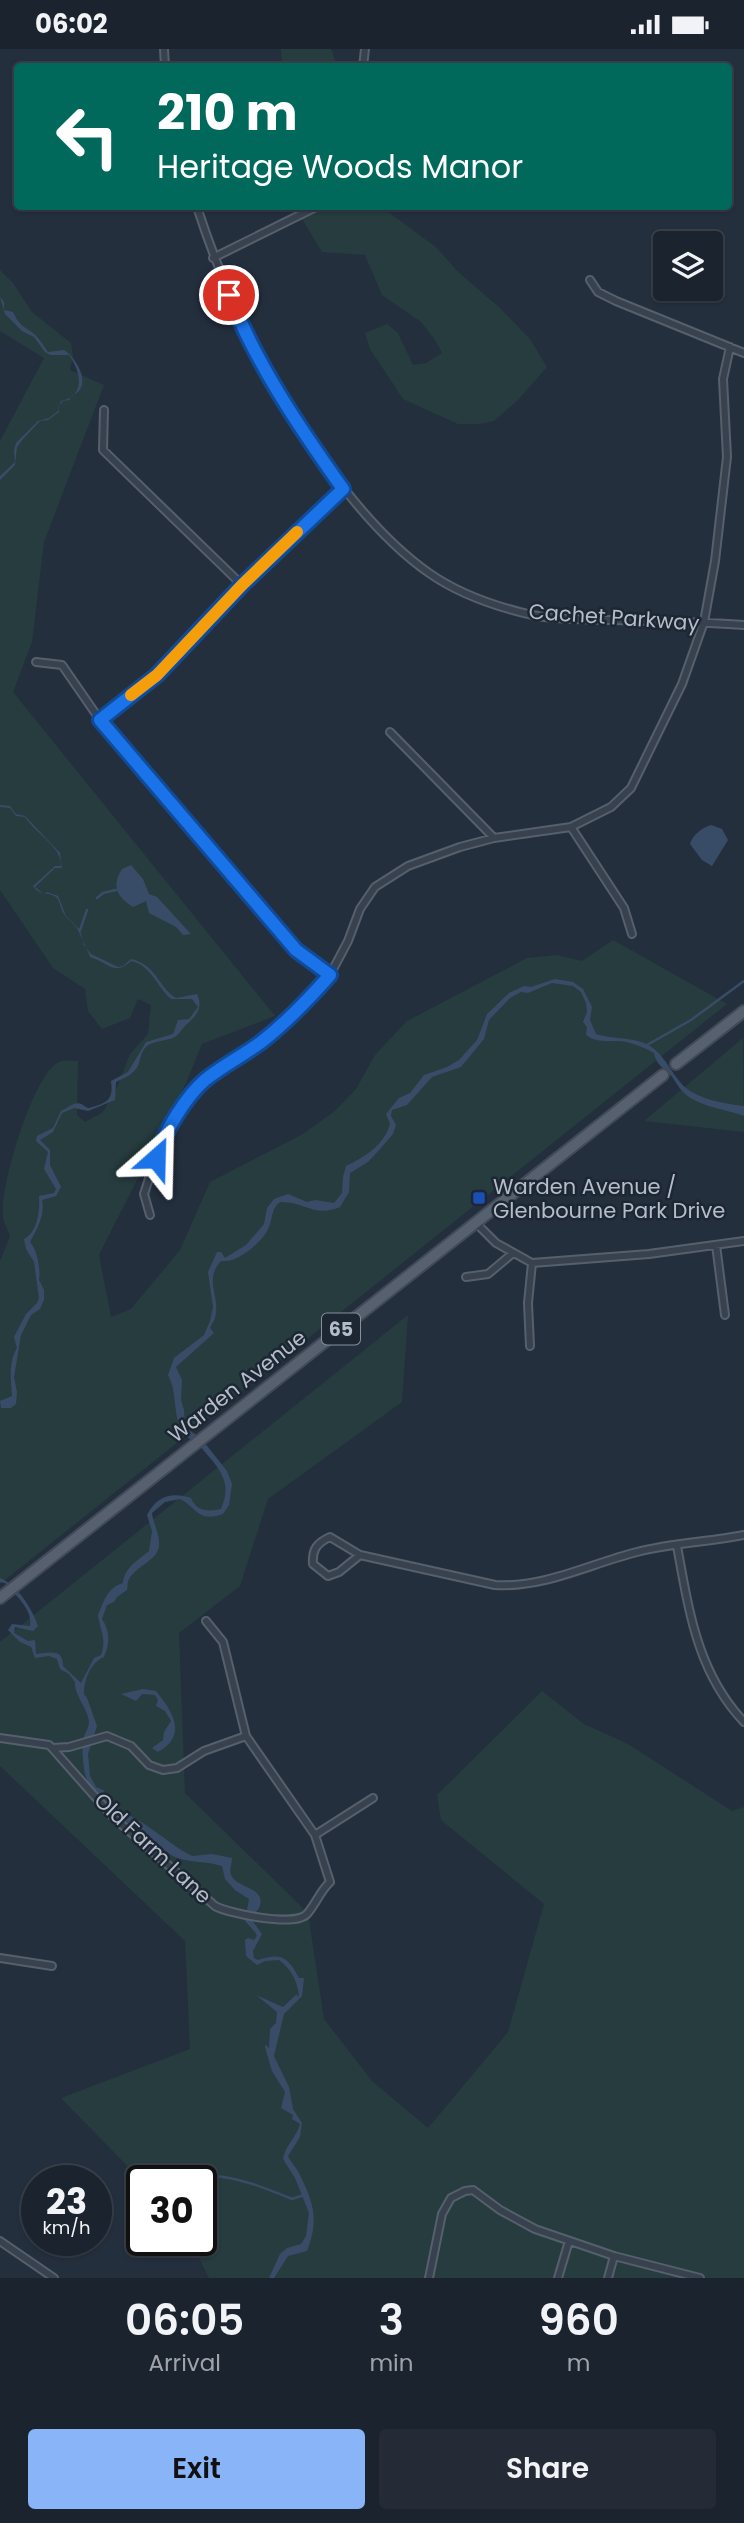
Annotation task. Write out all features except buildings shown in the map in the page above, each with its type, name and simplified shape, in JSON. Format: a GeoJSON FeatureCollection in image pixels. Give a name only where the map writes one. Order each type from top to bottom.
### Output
{"type":"FeatureCollection","features":[{"type":"Feature","properties":{"kind":"main road"},"geometry":{"type":"LineString","coordinates":[[676,1064],[744,1011]]}},
{"type":"Feature","properties":{"kind":"main road","name":"Warden Avenue"},"geometry":{"type":"LineString","coordinates":[[8,1592],[663,1075]]}},
{"type":"Feature","properties":{"kind":"street","name":"Cachet Parkway"},"geometry":{"type":"LineString","coordinates":[[198,210],[213,258],[236,313],[269,378],[298,425],[343,489],[383,534],[431,575],[485,602],[534,615],[744,625]]}},
{"type":"Feature","properties":{"kind":"street"},"geometry":{"type":"LineString","coordinates":[[213,258],[310,210]]}},
{"type":"Feature","properties":{"kind":"street"},"geometry":{"type":"LineString","coordinates":[[590,280],[598,292],[607,297],[744,353]]}},
{"type":"Feature","properties":{"kind":"street"},"geometry":{"type":"LineString","coordinates":[[150,1215],[144,1194],[160,1144],[181,1110],[204,1081],[269,1036],[297,1012],[330,975],[348,941],[360,909],[374,887],[408,866],[494,838],[571,827],[611,807],[631,788],[682,684],[704,622],[715,561],[727,457],[723,379],[730,347]]}},
{"type":"Feature","properties":{"kind":"street"},"geometry":{"type":"LineString","coordinates":[[104,410],[103,450],[242,585]]}},
{"type":"Feature","properties":{"kind":"street"},"geometry":{"type":"LineString","coordinates":[[100,720],[157,675],[242,585],[343,489]]}},
{"type":"Feature","properties":{"kind":"street"},"geometry":{"type":"LineString","coordinates":[[36,662],[62,665],[100,720],[296,950],[330,975]]}},
{"type":"Feature","properties":{"kind":"street"},"geometry":{"type":"LineString","coordinates":[[390,732],[494,838]]}},
{"type":"Feature","properties":{"kind":"street"},"geometry":{"type":"LineString","coordinates":[[571,827],[624,908],[632,934]]}},
{"type":"Feature","properties":{"kind":"street"},"geometry":{"type":"LineString","coordinates":[[475,1222],[489,1238],[532,1263],[649,1254],[744,1241]]}},
{"type":"Feature","properties":{"kind":"street"},"geometry":{"type":"LineString","coordinates":[[716,1245],[725,1315]]}},
{"type":"Feature","properties":{"kind":"street"},"geometry":{"type":"LineString","coordinates":[[466,1277],[488,1273],[513,1253]]}},
{"type":"Feature","properties":{"kind":"street"},"geometry":{"type":"LineString","coordinates":[[530,1346],[528,1303],[532,1263]]}},
{"type":"Feature","properties":{"kind":"street"},"geometry":{"type":"LineString","coordinates":[[359,1555],[339,1572],[328,1576],[313,1564],[312,1553],[320,1542],[330,1537],[359,1555],[495,1585],[514,1586],[552,1579],[634,1553],[744,1535]]}},
{"type":"Feature","properties":{"kind":"street"},"geometry":{"type":"LineString","coordinates":[[677,1546],[698,1647],[726,1700],[744,1723]]}},
{"type":"Feature","properties":{"kind":"street"},"geometry":{"type":"LineString","coordinates":[[206,1621],[223,1643],[246,1736],[315,1835],[373,1798]]}},
{"type":"Feature","properties":{"kind":"street"},"geometry":{"type":"LineString","coordinates":[[0,1738],[49,1745],[52,1748],[69,1747],[107,1736],[131,1746],[156,1769],[172,1769],[204,1751],[246,1736]]}},
{"type":"Feature","properties":{"kind":"street","name":"Old Farm Lane"},"geometry":{"type":"LineString","coordinates":[[52,1748],[113,1817],[215,1906],[225,1911],[290,1919],[306,1915],[330,1882],[315,1835]]}},
{"type":"Feature","properties":{"kind":"street"},"geometry":{"type":"LineString","coordinates":[[0,1958],[52,1966]]}},
{"type":"Feature","properties":{"kind":"street"},"geometry":{"type":"LineString","coordinates":[[429,2278],[442,2214],[451,2198],[473,2190],[500,2210],[535,2229],[614,2256],[700,2278]]}},
{"type":"Feature","properties":{"kind":"street"},"geometry":{"type":"LineString","coordinates":[[0,2241],[54,2278]]}},
{"type":"Feature","properties":{"kind":"street"},"geometry":{"type":"LineString","coordinates":[[558,2278],[569,2241]]}},
{"type":"Feature","properties":{"kind":"street"},"geometry":{"type":"LineString","coordinates":[[608,2278],[614,2256]]}},
{"type":"Feature","properties":{"kind":"street"},"geometry":{"type":"LineString","coordinates":[[662,2278],[664,2269]]}},
{"type":"Feature","properties":{"kind":"green space"},"geometry":{"type":"Polygon","coordinates":[[[281,49],[331,49],[336,63],[282,63],[281,49]]]}},
{"type":"Feature","properties":{"kind":"green space"},"geometry":{"type":"Polygon","coordinates":[[[297,210],[387,211],[437,248],[457,271],[500,308],[530,339],[547,367],[517,401],[494,421],[458,424],[403,399],[370,349],[365,333],[387,324],[398,333],[413,365],[426,363],[442,353],[435,340],[421,322],[382,295],[365,255],[322,252],[297,210]]]}},
{"type":"Feature","properties":{"kind":"green space"},"geometry":{"type":"Polygon","coordinates":[[[0,270],[13,283],[32,312],[71,343],[73,356],[70,370],[104,385],[44,542],[32,642],[13,692],[275,1016],[202,1044],[186,1083],[99,1255],[111,1317],[131,1309],[180,1250],[210,1182],[303,1134],[335,1111],[356,1089],[375,1055],[407,1021],[527,958],[557,955],[582,961],[613,940],[727,1004],[0,1584],[0,1261],[10,1236],[3,1215],[3,1201],[12,1158],[28,1110],[47,1073],[57,1063],[78,1061],[77,1115],[85,1122],[103,1112],[118,1085],[130,1054],[148,1034],[151,1005],[138,999],[130,1018],[102,1029],[88,1011],[85,989],[53,968],[0,890],[0,441],[44,358],[0,331],[0,270]]]}},
{"type":"Feature","properties":{"kind":"green space"},"geometry":{"type":"Polygon","coordinates":[[[743,1038],[744,1132],[644,1121],[743,1038]]]}},
{"type":"Feature","properties":{"kind":"green space"},"geometry":{"type":"Polygon","coordinates":[[[408,1315],[402,1402],[268,1499],[240,1586],[179,1633],[185,1793],[308,1913],[324,2019],[372,2081],[428,2128],[508,2032],[544,1904],[441,1820],[437,1795],[542,1691],[584,1724],[628,1744],[732,1811],[744,1807],[744,2278],[209,2278],[198,2256],[217,2256],[217,2165],[126,2165],[61,2098],[190,2049],[185,1941],[0,1766],[0,1642],[408,1315]]]}},
{"type":"Feature","properties":{"kind":"water"},"geometry":{"type":"Polygon","coordinates":[[[0,297],[4,302],[4,310],[13,312],[19,323],[35,335],[48,352],[64,350],[73,358],[82,375],[81,387],[77,393],[74,394],[78,389],[78,376],[69,355],[50,355],[45,352],[34,337],[22,331],[5,314],[0,297]]]}},
{"type":"Feature","properties":{"kind":"water"},"geometry":{"type":"Polygon","coordinates":[[[58,410],[59,412],[48,420],[40,421],[23,439],[17,447],[15,465],[0,480],[0,476],[15,462],[16,443],[38,421],[49,418],[58,410]]]}},
{"type":"Feature","properties":{"kind":"water"},"geometry":{"type":"Polygon","coordinates":[[[0,805],[10,806],[16,814],[25,816],[60,853],[62,868],[55,868],[35,887],[43,893],[33,886],[55,866],[61,866],[60,859],[53,847],[25,817],[16,816],[10,808],[0,805]]]}},
{"type":"Feature","properties":{"kind":"water"},"geometry":{"type":"Polygon","coordinates":[[[711,825],[722,829],[728,840],[712,866],[702,860],[690,844],[698,832],[711,825]]]}},
{"type":"Feature","properties":{"kind":"water"},"geometry":{"type":"Polygon","coordinates":[[[131,865],[143,879],[149,894],[157,897],[191,934],[183,935],[176,927],[149,913],[146,901],[133,907],[123,899],[117,891],[117,881],[122,869],[131,865]]]}},
{"type":"Feature","properties":{"kind":"water"},"geometry":{"type":"Polygon","coordinates":[[[45,893],[58,896],[66,916],[63,912],[57,898],[45,893]]]}},
{"type":"Feature","properties":{"kind":"water"},"geometry":{"type":"Polygon","coordinates":[[[86,948],[91,954],[118,967],[131,959],[140,962],[152,971],[176,998],[197,994],[199,1008],[175,1037],[145,1048],[136,1069],[116,1082],[115,1100],[88,1111],[74,1108],[62,1113],[53,1132],[40,1140],[50,1150],[50,1165],[61,1187],[56,1196],[42,1200],[41,1217],[30,1242],[38,1260],[44,1300],[40,1309],[31,1315],[21,1335],[14,1377],[16,1404],[11,1408],[1,1408],[0,1401],[12,1396],[11,1366],[17,1348],[14,1337],[26,1314],[39,1298],[34,1262],[26,1249],[24,1239],[35,1226],[39,1196],[54,1193],[56,1189],[44,1169],[48,1152],[36,1141],[37,1136],[53,1128],[61,1111],[78,1103],[89,1108],[108,1100],[111,1081],[128,1072],[146,1042],[173,1034],[178,1020],[189,1019],[198,1007],[192,999],[171,999],[138,963],[131,961],[120,968],[111,967],[90,957],[86,948]]]}},
{"type":"Feature","properties":{"kind":"water"},"geometry":{"type":"Polygon","coordinates":[[[555,979],[573,982],[583,989],[592,1007],[590,1020],[596,1034],[650,1046],[686,1088],[722,1103],[744,1106],[744,1116],[689,1097],[651,1051],[627,1042],[601,1041],[586,1035],[587,1027],[583,1022],[587,1012],[586,1003],[581,992],[573,986],[552,983],[510,998],[489,1020],[484,1039],[461,1067],[432,1077],[407,1105],[392,1110],[391,1116],[396,1125],[393,1134],[368,1162],[350,1173],[349,1192],[340,1207],[323,1211],[280,1202],[274,1210],[266,1233],[255,1245],[242,1256],[221,1261],[216,1268],[213,1282],[216,1310],[210,1328],[214,1333],[176,1367],[182,1380],[181,1400],[185,1428],[200,1437],[227,1471],[232,1484],[229,1505],[223,1514],[208,1517],[180,1499],[165,1502],[152,1513],[159,1546],[154,1556],[132,1574],[127,1590],[107,1605],[102,1619],[108,1633],[106,1652],[92,1668],[85,1683],[84,1694],[97,1726],[88,1754],[90,1776],[96,1787],[103,1790],[120,1810],[192,1856],[212,1854],[232,1858],[231,1875],[238,1883],[254,1891],[260,1899],[259,1907],[251,1919],[262,1934],[253,1951],[254,1958],[283,1958],[299,1978],[304,1978],[302,1996],[284,2014],[274,2056],[289,2087],[293,2109],[302,2123],[300,2137],[288,2156],[309,2195],[313,2230],[307,2251],[288,2256],[274,2278],[269,2278],[280,2254],[287,2248],[301,2244],[306,2236],[309,2213],[295,2178],[283,2159],[300,2124],[292,2119],[293,2115],[281,2108],[285,2092],[272,2071],[265,2047],[266,2045],[269,2048],[270,2029],[276,2023],[277,2012],[256,1995],[283,2007],[299,1995],[295,1980],[279,1960],[265,1961],[257,1965],[246,1956],[245,1940],[254,1940],[257,1936],[245,1921],[249,1899],[225,1879],[222,1866],[173,1856],[114,1812],[94,1792],[84,1769],[83,1757],[83,1740],[89,1721],[76,1692],[75,1682],[69,1674],[60,1669],[57,1659],[49,1656],[35,1658],[31,1647],[20,1642],[8,1630],[12,1624],[30,1626],[30,1620],[22,1603],[5,1583],[0,1582],[0,1578],[13,1586],[24,1598],[38,1626],[33,1631],[15,1627],[14,1633],[28,1641],[35,1640],[36,1654],[51,1653],[61,1656],[63,1666],[81,1683],[94,1658],[101,1655],[103,1649],[98,1615],[104,1600],[113,1588],[123,1583],[132,1565],[149,1551],[152,1531],[147,1515],[151,1509],[165,1497],[177,1495],[191,1498],[196,1506],[207,1510],[221,1509],[224,1502],[225,1483],[220,1471],[198,1444],[181,1431],[173,1387],[168,1375],[174,1358],[204,1335],[210,1321],[213,1307],[208,1272],[217,1252],[221,1252],[225,1258],[246,1245],[264,1224],[267,1208],[274,1199],[288,1194],[307,1202],[315,1200],[334,1203],[342,1193],[346,1166],[367,1154],[383,1138],[390,1124],[386,1114],[399,1098],[410,1093],[424,1075],[459,1060],[477,1040],[487,1014],[509,993],[524,986],[531,987],[555,979]]]}},
{"type":"Feature","properties":{"kind":"water"},"geometry":{"type":"Polygon","coordinates":[[[143,1689],[156,1691],[168,1707],[175,1723],[173,1738],[158,1752],[152,1748],[163,1740],[164,1732],[171,1721],[165,1711],[156,1706],[158,1700],[155,1695],[142,1694],[136,1701],[121,1694],[143,1689]]]}},
{"type":"Feature","properties":{"kind":"waterway"},"geometry":{"type":"LineString","coordinates":[[97,898],[103,893],[116,890]]}},
{"type":"Feature","properties":{"kind":"waterway"},"geometry":{"type":"LineString","coordinates":[[80,930],[87,910]]}},
{"type":"Feature","properties":{"kind":"waterway"},"geometry":{"type":"LineString","coordinates":[[647,1045],[691,1020],[744,981]]}},
{"type":"Feature","properties":{"kind":"waterway"},"geometry":{"type":"LineString","coordinates":[[217,2176],[240,2180],[292,2199],[304,2195]]}},
{"type":"Feature","properties":{"kind":"slow traffic"},"geometry":{"type":"LineString","coordinates":[[131,695],[157,675],[242,585],[297,532]]}},
{"type":"Feature","properties":{"kind":"place","name":"Warden Avenue / Glenbourne Park Drive"},"geometry":{"type":"Point","coordinates":[479,1198]}},
{"type":"Feature","properties":{"kind":"route"},"geometry":{"type":"LineString","coordinates":[[156,1158],[160,1144],[181,1110],[204,1081],[260,1043],[297,1012],[330,975],[296,950],[100,720],[157,675],[242,585],[343,489],[269,378],[229,295]]}}]}
